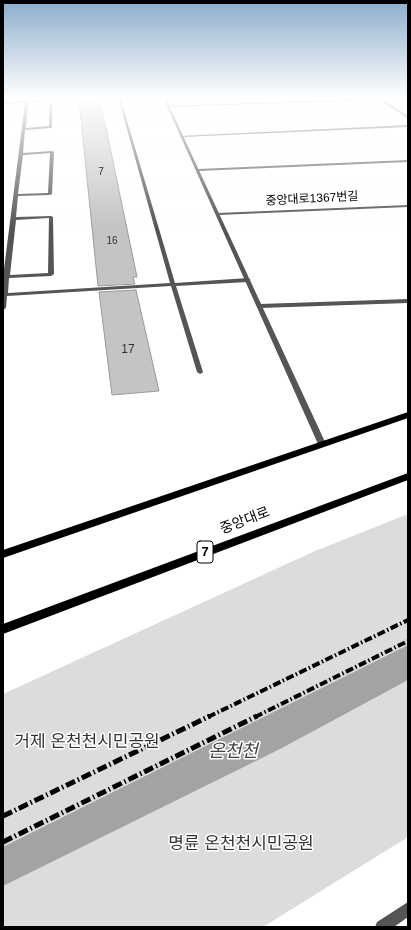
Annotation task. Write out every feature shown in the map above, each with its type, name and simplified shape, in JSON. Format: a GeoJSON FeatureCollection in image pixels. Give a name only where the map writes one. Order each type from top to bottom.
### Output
{"type":"FeatureCollection","features":[{"type":"Feature","properties":{"kind":"main road"},"geometry":{"type":"LineString","coordinates":[[3,554],[322,444],[408,416]]}},
{"type":"Feature","properties":{"kind":"main road","name":"중앙대로"},"geometry":{"type":"LineString","coordinates":[[3,629],[408,476]]}},
{"type":"Feature","properties":{"kind":"street"},"geometry":{"type":"LineString","coordinates":[[3,308],[23,140]]}},
{"type":"Feature","properties":{"kind":"street"},"geometry":{"type":"LineString","coordinates":[[131,140],[173,285],[200,372]]}},
{"type":"Feature","properties":{"kind":"street"},"geometry":{"type":"LineString","coordinates":[[184,140],[322,444]]}},
{"type":"Feature","properties":{"kind":"street"},"geometry":{"type":"LineString","coordinates":[[16,196],[50,194],[52,152],[21,154]]}},
{"type":"Feature","properties":{"kind":"street"},"geometry":{"type":"LineString","coordinates":[[198,170],[408,161]]}},
{"type":"Feature","properties":{"kind":"street","name":"중앙대로1367번길"},"geometry":{"type":"LineString","coordinates":[[218,214],[408,206]]}},
{"type":"Feature","properties":{"kind":"street"},"geometry":{"type":"LineString","coordinates":[[6,277],[51,274],[51,217],[13,219]]}},
{"type":"Feature","properties":{"kind":"street"},"geometry":{"type":"LineString","coordinates":[[4,295],[248,280]]}},
{"type":"Feature","properties":{"kind":"street"},"geometry":{"type":"LineString","coordinates":[[260,306],[408,301]]}},
{"type":"Feature","properties":{"kind":"street"},"geometry":{"type":"LineString","coordinates":[[382,927],[408,909]]}},
{"type":"Feature","properties":{"kind":"green space"},"geometry":{"type":"Polygon","coordinates":[[[408,514],[408,837],[263,927],[3,927],[3,694],[315,551],[408,514]]]}},
{"type":"Feature","properties":{"kind":"water","name":"온천천"},"geometry":{"type":"Polygon","coordinates":[[[408,645],[408,680],[280,749],[3,886],[3,847],[408,645]]]}},
{"type":"Feature","properties":{"kind":"building"},"geometry":{"type":"Polygon","coordinates":[[[83,140],[109,140],[137,277],[133,277],[135,284],[98,286],[83,140]]]}},
{"type":"Feature","properties":{"kind":"building"},"geometry":{"type":"Polygon","coordinates":[[[136,290],[159,391],[112,395],[99,292],[136,290]]]}},
{"type":"Feature","properties":{"kind":"railway"},"geometry":{"type":"LineString","coordinates":[[208,717],[408,620]]}},
{"type":"Feature","properties":{"kind":"railway"},"geometry":{"type":"LineString","coordinates":[[255,717],[408,641]]}},
{"type":"Feature","properties":{"kind":"railway"},"geometry":{"type":"LineString","coordinates":[[3,816],[210,716]]}},
{"type":"Feature","properties":{"kind":"railway"},"geometry":{"type":"LineString","coordinates":[[3,842],[257,716]]}},
{"type":"Feature","properties":{"kind":"park label","name":"거제 온천천시민공원"},"geometry":{"type":"Point","coordinates":[87,742]}},
{"type":"Feature","properties":{"kind":"park label","name":"명륜 온천천시민공원"},"geometry":{"type":"Point","coordinates":[241,844]}}]}
